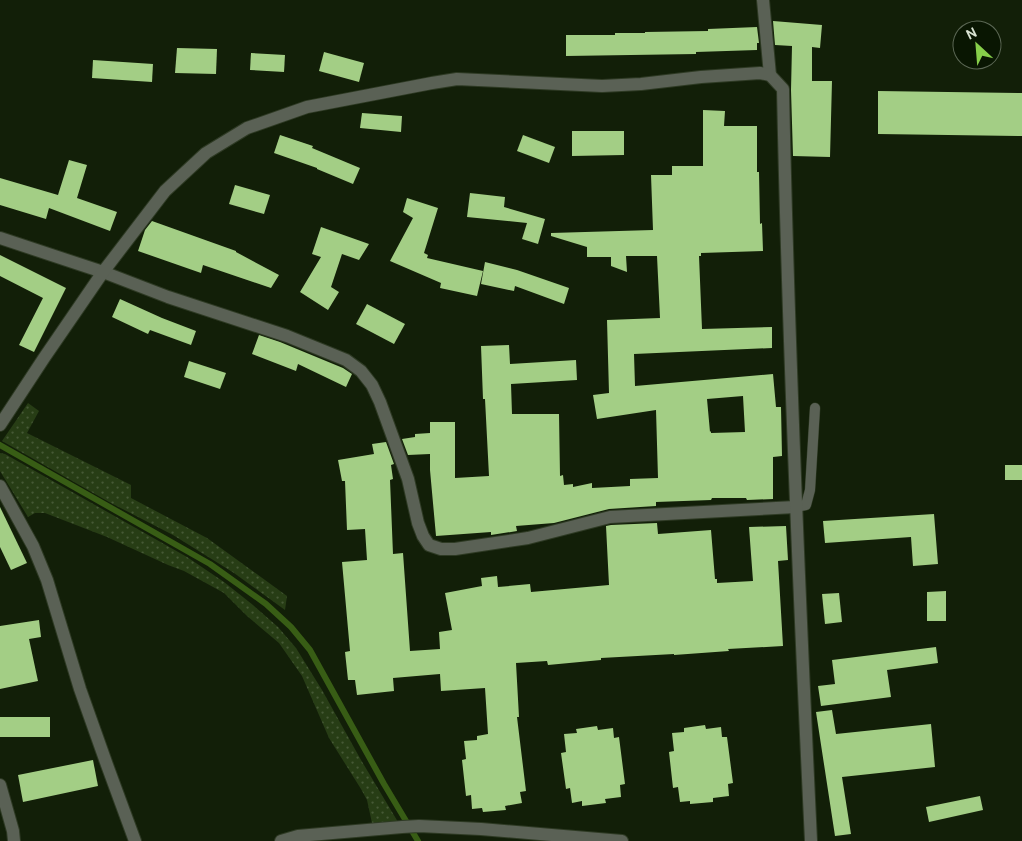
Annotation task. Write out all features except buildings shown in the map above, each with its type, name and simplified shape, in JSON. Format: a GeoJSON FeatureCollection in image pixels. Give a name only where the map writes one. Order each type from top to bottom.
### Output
{"type":"FeatureCollection","features":[{"type":"Feature","properties":{"kind":"street"},"geometry":{"type":"LineString","coordinates":[[763,0],[770,75],[783,90],[785,230],[795,507],[811,841]]}},
{"type":"Feature","properties":{"kind":"street"},"geometry":{"type":"LineString","coordinates":[[0,425],[104,272],[165,191],[206,153],[247,128],[307,107],[457,79],[602,86],[760,73],[770,75]]}},
{"type":"Feature","properties":{"kind":"street"},"geometry":{"type":"LineString","coordinates":[[0,238],[104,272],[168,297],[287,336],[346,360],[361,371],[372,385],[380,402],[408,478],[418,523],[429,545],[441,549],[528,538],[610,517],[795,507]]}},
{"type":"Feature","properties":{"kind":"street"},"geometry":{"type":"LineString","coordinates":[[0,486],[33,546],[47,580],[80,689],[135,841]]}},
{"type":"Feature","properties":{"kind":"street"},"geometry":{"type":"LineString","coordinates":[[0,784],[14,841]]}},
{"type":"Feature","properties":{"kind":"street"},"geometry":{"type":"LineString","coordinates":[[281,841],[298,836],[420,826],[481,829],[622,841]]}},
{"type":"Feature","properties":{"kind":"lane"},"geometry":{"type":"LineString","coordinates":[[795,507],[806,505],[810,490],[815,408]]}},
{"type":"Feature","properties":{"kind":"green space"},"geometry":{"type":"Polygon","coordinates":[[[28,403],[39,411],[27,433],[131,485],[131,498],[207,538],[287,596],[285,610],[234,573],[173,535],[109,502],[2,441],[28,403]]]}},
{"type":"Feature","properties":{"kind":"green space"},"geometry":{"type":"Polygon","coordinates":[[[0,453],[5,454],[187,557],[224,582],[278,627],[296,648],[322,690],[398,822],[372,823],[367,800],[329,738],[302,676],[279,643],[247,616],[224,593],[184,571],[107,537],[45,513],[35,513],[28,517],[0,471],[0,453]]]}},
{"type":"Feature","properties":{"kind":"waterway"},"geometry":{"type":"LineString","coordinates":[[0,445],[210,564],[266,604],[291,627],[310,650],[384,784],[418,841]]}}]}
